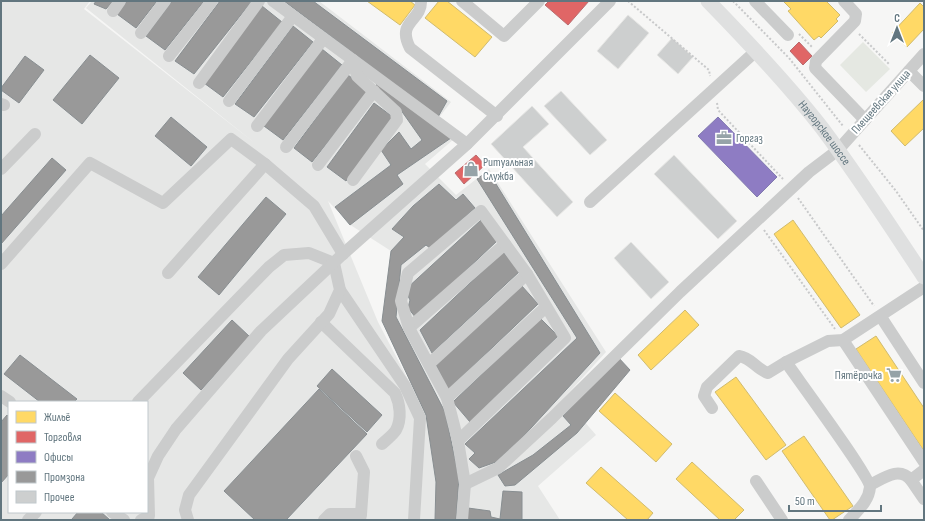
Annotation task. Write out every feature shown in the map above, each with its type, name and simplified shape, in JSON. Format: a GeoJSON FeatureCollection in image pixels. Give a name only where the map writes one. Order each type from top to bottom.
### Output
{"type":"FeatureCollection","features":[{"type":"Feature","properties":{"kind":"main road","name":"Наугорское шоссе"},"geometry":{"type":"LineString","coordinates":[[708,1],[794,93],[838,150],[924,277]]}},
{"type":"Feature","properties":{"kind":"street"},"geometry":{"type":"LineString","coordinates":[[141,32],[165,1]]}},
{"type":"Feature","properties":{"kind":"street"},"geometry":{"type":"LineString","coordinates":[[170,56],[212,1]]}},
{"type":"Feature","properties":{"kind":"street"},"geometry":{"type":"LineString","coordinates":[[199,83],[259,1]]}},
{"type":"Feature","properties":{"kind":"street"},"geometry":{"type":"LineString","coordinates":[[272,1],[467,144]]}},
{"type":"Feature","properties":{"kind":"street"},"geometry":{"type":"LineString","coordinates":[[421,1],[421,6],[406,28],[404,38],[410,48],[497,116]]}},
{"type":"Feature","properties":{"kind":"street"},"geometry":{"type":"LineString","coordinates":[[462,1],[504,36],[538,1]]}},
{"type":"Feature","properties":{"kind":"street"},"geometry":{"type":"LineString","coordinates":[[148,478],[158,456],[176,429],[261,331],[343,254],[497,116],[610,1]]}},
{"type":"Feature","properties":{"kind":"street"},"geometry":{"type":"LineString","coordinates":[[755,1],[788,35]]}},
{"type":"Feature","properties":{"kind":"street"},"geometry":{"type":"LineString","coordinates":[[844,1],[856,14],[855,21],[852,26],[816,61],[815,68],[864,120]]}},
{"type":"Feature","properties":{"kind":"street"},"geometry":{"type":"LineString","coordinates":[[229,101],[293,16]]}},
{"type":"Feature","properties":{"kind":"street"},"geometry":{"type":"LineString","coordinates":[[258,126],[323,39]]}},
{"type":"Feature","properties":{"kind":"street"},"geometry":{"type":"LineString","coordinates":[[590,202],[714,92],[756,51]]}},
{"type":"Feature","properties":{"kind":"street","name":"Плещеевская улица"},"geometry":{"type":"LineString","coordinates":[[465,484],[498,468],[552,418],[680,292],[809,172],[838,150],[924,54]]}},
{"type":"Feature","properties":{"kind":"street"},"geometry":{"type":"LineString","coordinates":[[353,60],[357,76],[396,112],[397,120],[354,180]]}},
{"type":"Feature","properties":{"kind":"street"},"geometry":{"type":"LineString","coordinates":[[286,147],[353,60]]}},
{"type":"Feature","properties":{"kind":"street"},"geometry":{"type":"LineString","coordinates":[[909,71],[924,86]]}},
{"type":"Feature","properties":{"kind":"street"},"geometry":{"type":"LineString","coordinates":[[318,165],[374,91]]}},
{"type":"Feature","properties":{"kind":"street"},"geometry":{"type":"LineString","coordinates":[[1,170],[35,134]]}},
{"type":"Feature","properties":{"kind":"street"},"geometry":{"type":"LineString","coordinates":[[1,264],[90,163],[163,203],[231,139],[265,164],[314,206],[343,254]]}},
{"type":"Feature","properties":{"kind":"street"},"geometry":{"type":"LineString","coordinates":[[168,272],[265,164]]}},
{"type":"Feature","properties":{"kind":"street"},"geometry":{"type":"LineString","coordinates":[[458,440],[565,338],[527,274],[481,210],[408,273],[401,301],[409,328],[447,398],[458,440],[465,484],[462,520]]}},
{"type":"Feature","properties":{"kind":"street"},"geometry":{"type":"LineString","coordinates":[[409,328],[505,244]]}},
{"type":"Feature","properties":{"kind":"street"},"geometry":{"type":"LineString","coordinates":[[139,401],[269,267],[284,255],[309,253],[334,263]]}},
{"type":"Feature","properties":{"kind":"street"},"geometry":{"type":"LineString","coordinates":[[334,263],[340,290],[405,386],[420,418],[414,520]]}},
{"type":"Feature","properties":{"kind":"street"},"geometry":{"type":"LineString","coordinates":[[429,364],[527,274]]}},
{"type":"Feature","properties":{"kind":"street"},"geometry":{"type":"LineString","coordinates":[[712,408],[704,396],[707,387],[739,356],[748,357],[761,370],[768,373],[786,362],[828,341],[843,340],[881,317],[924,287]]}},
{"type":"Feature","properties":{"kind":"street"},"geometry":{"type":"LineString","coordinates":[[188,520],[185,510],[189,494],[288,359],[329,314],[340,290]]}},
{"type":"Feature","properties":{"kind":"street"},"geometry":{"type":"LineString","coordinates":[[447,398],[546,307]]}},
{"type":"Feature","properties":{"kind":"street"},"geometry":{"type":"LineString","coordinates":[[881,317],[923,381]]}},
{"type":"Feature","properties":{"kind":"street"},"geometry":{"type":"LineString","coordinates":[[321,322],[395,393],[399,403],[399,418],[396,430],[382,444]]}},
{"type":"Feature","properties":{"kind":"street"},"geometry":{"type":"LineString","coordinates":[[843,340],[924,462]]}},
{"type":"Feature","properties":{"kind":"street"},"geometry":{"type":"LineString","coordinates":[[786,362],[855,460],[870,485],[868,498],[849,520]]}},
{"type":"Feature","properties":{"kind":"street"},"geometry":{"type":"LineString","coordinates":[[324,520],[330,514],[361,517],[364,472],[356,456]]}},
{"type":"Feature","properties":{"kind":"street"},"geometry":{"type":"LineString","coordinates":[[911,480],[924,470]]}},
{"type":"Feature","properties":{"kind":"street"},"geometry":{"type":"LineString","coordinates":[[870,485],[892,474],[900,472],[906,474],[924,499]]}},
{"type":"Feature","properties":{"kind":"street"},"geometry":{"type":"LineString","coordinates":[[756,481],[782,520]]}},
{"type":"Feature","properties":{"kind":"street"},"geometry":{"type":"LineString","coordinates":[[114,513],[124,520]]}},
{"type":"Feature","properties":{"kind":"path"},"geometry":{"type":"LineString","coordinates":[[628,1],[709,70],[718,110],[792,188],[881,317]]}},
{"type":"Feature","properties":{"kind":"path"},"geometry":{"type":"LineString","coordinates":[[733,1],[789,58],[896,191],[924,231]]}},
{"type":"Feature","properties":{"kind":"path"},"geometry":{"type":"LineString","coordinates":[[852,26],[890,65]]}},
{"type":"Feature","properties":{"kind":"path"},"geometry":{"type":"LineString","coordinates":[[757,221],[843,340]]}},
{"type":"Feature","properties":{"kind":"shaded area"},"geometry":{"type":"Polygon","coordinates":[[[1,1],[90,1],[84,9],[261,148],[86,8],[92,1],[319,1],[451,102],[434,124],[454,139],[425,164],[456,195],[489,169],[606,352],[564,398],[596,435],[538,486],[560,520],[1,520],[1,1]],[[328,201],[378,322],[421,404],[382,321],[391,251],[352,226],[328,201]]]}},
{"type":"Feature","properties":{"kind":"shaded area"},"geometry":{"type":"Polygon","coordinates":[[[863,42],[890,69],[866,92],[840,65],[863,42]]]}},
{"type":"Feature","properties":{"kind":"building: Жильё"},"geometry":{"type":"Polygon","coordinates":[[[367,1],[410,1],[415,5],[400,25],[367,1]]]}},
{"type":"Feature","properties":{"kind":"building: Жильё"},"geometry":{"type":"Polygon","coordinates":[[[439,1],[447,1],[492,37],[475,57],[425,18],[439,1]]]}},
{"type":"Feature","properties":{"kind":"building: Жильё"},"geometry":{"type":"Polygon","coordinates":[[[783,1],[826,1],[840,15],[836,19],[838,21],[821,38],[819,36],[814,40],[788,11],[791,9],[783,1]]]}},
{"type":"Feature","properties":{"kind":"building: Жильё"},"geometry":{"type":"Polygon","coordinates":[[[920,3],[924,7],[924,29],[907,47],[892,33],[920,3]]]}},
{"type":"Feature","properties":{"kind":"building: Жильё"},"geometry":{"type":"Polygon","coordinates":[[[924,99],[924,128],[905,146],[891,131],[924,99]]]}},
{"type":"Feature","properties":{"kind":"building: Жильё"},"geometry":{"type":"Polygon","coordinates":[[[793,220],[860,315],[841,328],[774,234],[793,220]]]}},
{"type":"Feature","properties":{"kind":"building: Жильё"},"geometry":{"type":"Polygon","coordinates":[[[685,310],[699,325],[651,370],[638,355],[685,310]]]}},
{"type":"Feature","properties":{"kind":"building: Жильё"},"geometry":{"type":"Polygon","coordinates":[[[876,336],[924,408],[924,451],[856,349],[876,336]]]}},
{"type":"Feature","properties":{"kind":"building: Жильё"},"geometry":{"type":"Polygon","coordinates":[[[736,377],[786,445],[766,460],[715,392],[736,377]]]}},
{"type":"Feature","properties":{"kind":"building: Жильё"},"geometry":{"type":"Polygon","coordinates":[[[615,393],[672,444],[656,462],[599,411],[615,393]]]}},
{"type":"Feature","properties":{"kind":"building: Жильё"},"geometry":{"type":"Polygon","coordinates":[[[804,436],[853,506],[832,520],[830,520],[782,451],[804,436]]]}},
{"type":"Feature","properties":{"kind":"building: Жильё"},"geometry":{"type":"Polygon","coordinates":[[[692,462],[744,510],[734,520],[720,520],[676,479],[692,462]]]}},
{"type":"Feature","properties":{"kind":"building: Жильё"},"geometry":{"type":"Polygon","coordinates":[[[601,467],[653,513],[647,520],[628,520],[586,483],[601,467]]]}},
{"type":"Feature","properties":{"kind":"building: Торговля"},"geometry":{"type":"Polygon","coordinates":[[[549,1],[589,1],[568,25],[545,5],[549,1]]]}},
{"type":"Feature","properties":{"kind":"building: Торговля"},"geometry":{"type":"Polygon","coordinates":[[[799,42],[812,56],[803,65],[790,51],[799,42]]]}},
{"type":"Feature","properties":{"kind":"building: Торговля"},"geometry":{"type":"Polygon","coordinates":[[[476,155],[485,165],[464,184],[455,173],[476,155]]]}},
{"type":"Feature","properties":{"kind":"building: Офисы"},"geometry":{"type":"Polygon","coordinates":[[[718,117],[777,177],[757,197],[698,136],[718,117]]]}},
{"type":"Feature","properties":{"kind":"building: Промзона"},"geometry":{"type":"Polygon","coordinates":[[[96,1],[113,1],[106,9],[94,4],[96,1]]]}},
{"type":"Feature","properties":{"kind":"building: Промзона"},"geometry":{"type":"Polygon","coordinates":[[[127,1],[157,1],[136,28],[117,14],[127,1]]]}},
{"type":"Feature","properties":{"kind":"building: Промзона"},"geometry":{"type":"Polygon","coordinates":[[[172,1],[204,1],[165,50],[146,36],[172,1]]]}},
{"type":"Feature","properties":{"kind":"building: Промзона"},"geometry":{"type":"Polygon","coordinates":[[[220,1],[252,1],[194,74],[175,61],[220,1]]]}},
{"type":"Feature","properties":{"kind":"building: Промзона"},"geometry":{"type":"Polygon","coordinates":[[[284,1],[313,1],[447,101],[438,117],[284,1]]]}},
{"type":"Feature","properties":{"kind":"building: Промзона"},"geometry":{"type":"Polygon","coordinates":[[[262,6],[282,22],[223,97],[204,83],[262,6]]]}},
{"type":"Feature","properties":{"kind":"building: Промзона"},"geometry":{"type":"Polygon","coordinates":[[[293,26],[313,42],[254,117],[235,104],[293,26]]]}},
{"type":"Feature","properties":{"kind":"building: Промзона"},"geometry":{"type":"Polygon","coordinates":[[[322,49],[342,65],[283,140],[264,126],[322,49]]]}},
{"type":"Feature","properties":{"kind":"building: Промзона"},"geometry":{"type":"Polygon","coordinates":[[[90,55],[119,78],[82,124],[53,100],[90,55]]]}},
{"type":"Feature","properties":{"kind":"building: Промзона"},"geometry":{"type":"Polygon","coordinates":[[[25,56],[44,70],[19,103],[1,90],[1,88],[25,56]]]}},
{"type":"Feature","properties":{"kind":"building: Промзона"},"geometry":{"type":"Polygon","coordinates":[[[348,75],[369,91],[312,162],[294,148],[348,75]]]}},
{"type":"Feature","properties":{"kind":"building: Промзона"},"geometry":{"type":"Polygon","coordinates":[[[378,82],[451,138],[397,175],[403,184],[350,225],[335,207],[391,165],[381,150],[399,132],[411,149],[422,140],[398,106],[375,87],[378,82]]]}},
{"type":"Feature","properties":{"kind":"building: Промзона"},"geometry":{"type":"Polygon","coordinates":[[[374,103],[393,117],[346,181],[327,167],[374,103]]]}},
{"type":"Feature","properties":{"kind":"building: Промзона"},"geometry":{"type":"Polygon","coordinates":[[[171,117],[207,147],[191,166],[155,136],[171,117]]]}},
{"type":"Feature","properties":{"kind":"building: Промзона"},"geometry":{"type":"Polygon","coordinates":[[[52,158],[66,170],[1,244],[1,216],[52,158]]]}},
{"type":"Feature","properties":{"kind":"building: Промзона"},"geometry":{"type":"Polygon","coordinates":[[[488,171],[600,353],[520,440],[496,462],[479,468],[469,459],[475,453],[465,444],[577,338],[477,179],[488,171]]]}},
{"type":"Feature","properties":{"kind":"building: Промзона"},"geometry":{"type":"Polygon","coordinates":[[[439,184],[456,200],[463,194],[475,208],[430,248],[426,245],[401,265],[396,317],[445,412],[459,478],[456,520],[435,520],[436,482],[426,415],[382,321],[391,251],[404,237],[392,229],[413,206],[439,184]]]}},
{"type":"Feature","properties":{"kind":"building: Промзона"},"geometry":{"type":"Polygon","coordinates":[[[266,197],[286,214],[219,295],[198,277],[266,197]]]}},
{"type":"Feature","properties":{"kind":"building: Промзона"},"geometry":{"type":"Polygon","coordinates":[[[481,220],[498,240],[416,318],[408,308],[410,300],[405,290],[481,220]]]}},
{"type":"Feature","properties":{"kind":"building: Промзона"},"geometry":{"type":"Polygon","coordinates":[[[503,252],[520,271],[432,353],[420,330],[503,252]]]}},
{"type":"Feature","properties":{"kind":"building: Промзона"},"geometry":{"type":"Polygon","coordinates":[[[521,285],[538,304],[448,390],[436,365],[521,285]]]}},
{"type":"Feature","properties":{"kind":"building: Промзона"},"geometry":{"type":"Polygon","coordinates":[[[540,318],[558,336],[470,422],[453,402],[540,318]]]}},
{"type":"Feature","properties":{"kind":"building: Промзона"},"geometry":{"type":"Polygon","coordinates":[[[232,320],[250,337],[201,390],[183,373],[232,320]]]}},
{"type":"Feature","properties":{"kind":"building: Промзона"},"geometry":{"type":"Polygon","coordinates":[[[20,355],[77,399],[75,401],[39,401],[4,374],[20,355]]]}},
{"type":"Feature","properties":{"kind":"building: Промзона"},"geometry":{"type":"Polygon","coordinates":[[[617,356],[630,370],[577,433],[515,485],[505,486],[498,475],[533,455],[571,425],[563,416],[617,356]]]}},
{"type":"Feature","properties":{"kind":"building: Промзона"},"geometry":{"type":"Polygon","coordinates":[[[332,369],[382,415],[367,432],[317,386],[332,369]]]}},
{"type":"Feature","properties":{"kind":"building: Промзона"},"geometry":{"type":"Polygon","coordinates":[[[319,389],[367,434],[286,520],[255,520],[224,491],[319,389]]]}},
{"type":"Feature","properties":{"kind":"building: Промзона"},"geometry":{"type":"Polygon","coordinates":[[[7,415],[8,416],[8,475],[1,483],[1,422],[7,415]]]}},
{"type":"Feature","properties":{"kind":"building: Промзона"},"geometry":{"type":"Polygon","coordinates":[[[503,491],[522,492],[522,520],[467,520],[468,508],[490,511],[491,517],[500,519],[503,491]]]}},
{"type":"Feature","properties":{"kind":"building: Промзона"},"geometry":{"type":"Polygon","coordinates":[[[77,513],[102,513],[110,520],[73,520],[72,519],[77,513]]]}},
{"type":"Feature","properties":{"kind":"building: Прочее"},"geometry":{"type":"Polygon","coordinates":[[[628,15],[649,33],[618,69],[597,51],[628,15]]]}},
{"type":"Feature","properties":{"kind":"building: Прочее"},"geometry":{"type":"Polygon","coordinates":[[[672,38],[693,57],[678,74],[657,55],[672,38]]]}},
{"type":"Feature","properties":{"kind":"building: Прочее"},"geometry":{"type":"Polygon","coordinates":[[[561,91],[607,140],[590,155],[544,106],[561,91]]]}},
{"type":"Feature","properties":{"kind":"building: Прочее"},"geometry":{"type":"Polygon","coordinates":[[[532,106],[549,124],[523,147],[573,202],[557,217],[491,144],[532,106]]]}},
{"type":"Feature","properties":{"kind":"building: Прочее"},"geometry":{"type":"Polygon","coordinates":[[[674,155],[737,221],[718,239],[654,174],[674,155]]]}},
{"type":"Feature","properties":{"kind":"building: Прочее"},"geometry":{"type":"Polygon","coordinates":[[[631,242],[669,282],[651,299],[614,258],[631,242]]]}},
{"type":"Feature","properties":{"kind":"place","name":"Горгаз"},"geometry":{"type":"Point","coordinates":[724,138]}},
{"type":"Feature","properties":{"kind":"place","name":"Ритуальная Служба"},"geometry":{"type":"Point","coordinates":[471,169]}},
{"type":"Feature","properties":{"kind":"place","name":"Пятёрочка"},"geometry":{"type":"Point","coordinates":[894,375]}}]}
